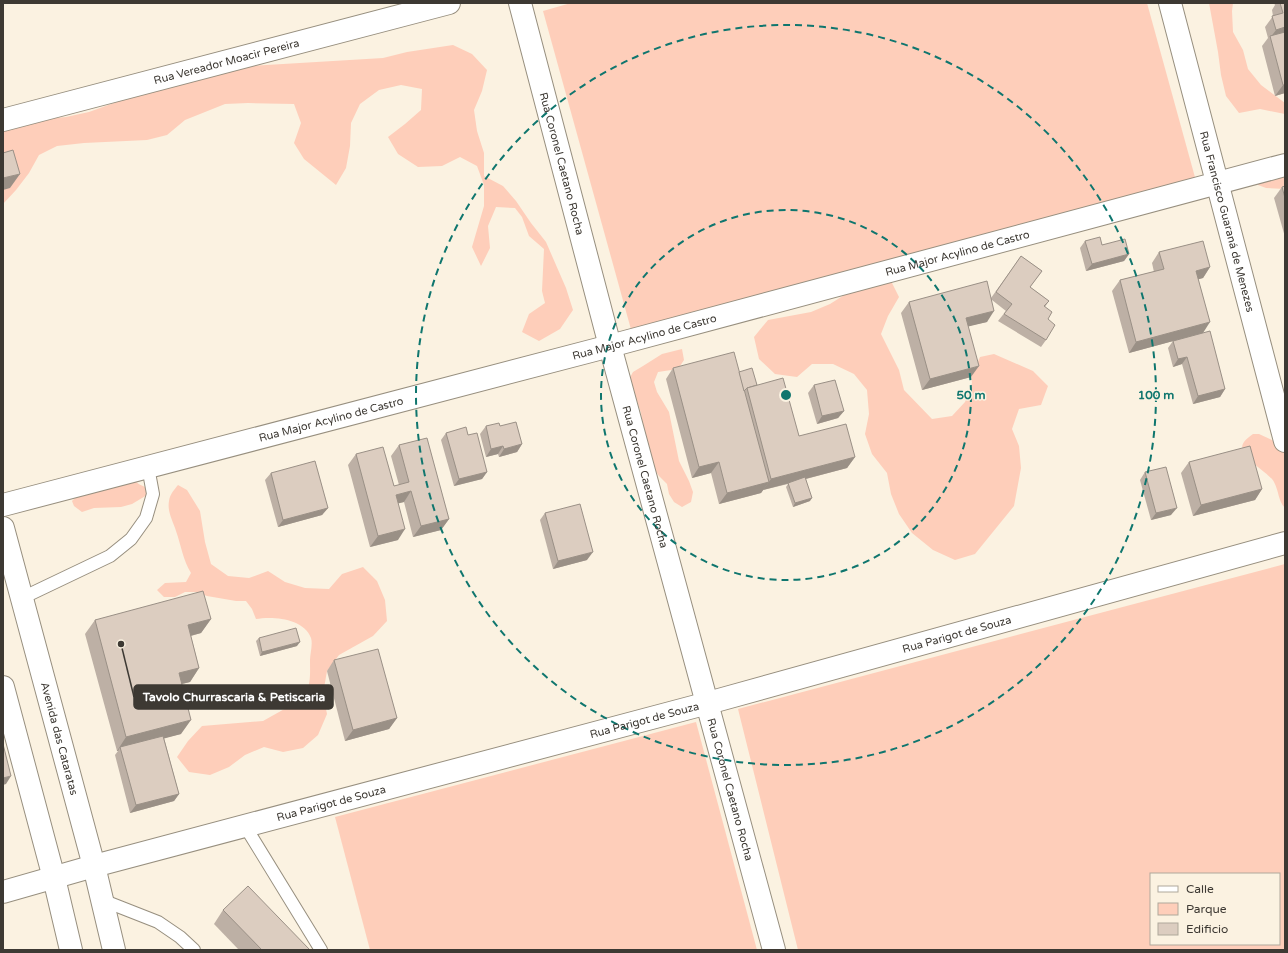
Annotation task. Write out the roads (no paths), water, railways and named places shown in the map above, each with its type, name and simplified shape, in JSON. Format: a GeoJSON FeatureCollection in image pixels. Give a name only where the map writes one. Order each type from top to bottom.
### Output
{"type":"FeatureCollection","features":[{"type":"Feature","properties":{"kind":"street","name":"Rua Vereador Moacir Pereira"},"geometry":{"type":"LineString","coordinates":[[3,120],[449,3]]}},
{"type":"Feature","properties":{"kind":"street","name":"Rua Coronel Caetano Rocha"},"geometry":{"type":"LineString","coordinates":[[520,3],[610,346],[774,950]]}},
{"type":"Feature","properties":{"kind":"street","name":"Rua Francisco Guaraná de Menezes"},"geometry":{"type":"LineString","coordinates":[[1170,3],[1285,440]]}},
{"type":"Feature","properties":{"kind":"street","name":"Rua Major Acylino de Castro"},"geometry":{"type":"LineString","coordinates":[[3,505],[610,346],[1285,165]]}},
{"type":"Feature","properties":{"kind":"street","name":"Avenida das Cataratas"},"geometry":{"type":"LineString","coordinates":[[3,528],[94,866],[114,950]]}},
{"type":"Feature","properties":{"kind":"street","name":"Rua Parigot de Souza"},"geometry":{"type":"LineString","coordinates":[[3,892],[94,866],[708,703],[1285,543]]}},
{"type":"Feature","properties":{"kind":"street"},"geometry":{"type":"LineString","coordinates":[[3,687],[54,878],[71,950]]}},
{"type":"Feature","properties":{"kind":"lane"},"geometry":{"type":"LineString","coordinates":[[22,598],[110,556],[131,539],[146,518],[153,494],[148,467]]}},
{"type":"Feature","properties":{"kind":"lane"},"geometry":{"type":"LineString","coordinates":[[245,826],[321,950]]}},
{"type":"Feature","properties":{"kind":"lane"},"geometry":{"type":"LineString","coordinates":[[102,900],[158,922],[180,937],[194,950]]}},
{"type":"Feature","properties":{"kind":"place","name":"Tavolo Churrascaria & Petiscaria"},"geometry":{"type":"Point","coordinates":[121,644]}}]}
